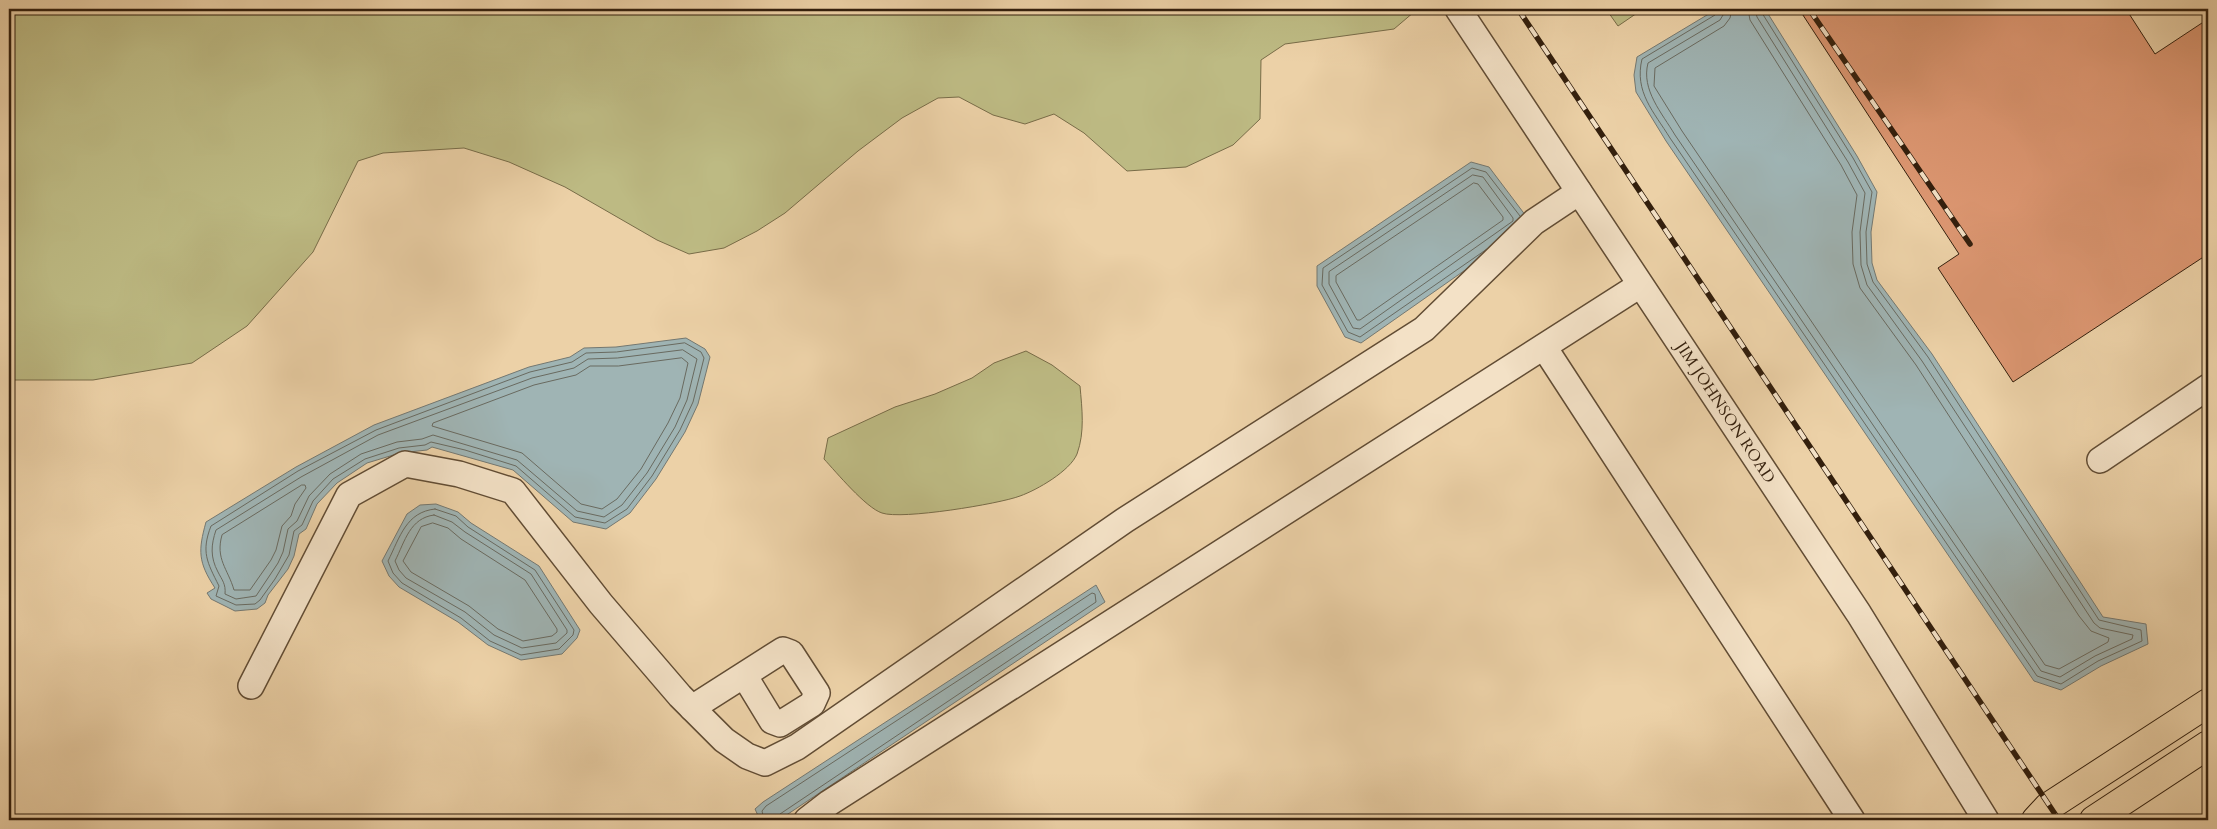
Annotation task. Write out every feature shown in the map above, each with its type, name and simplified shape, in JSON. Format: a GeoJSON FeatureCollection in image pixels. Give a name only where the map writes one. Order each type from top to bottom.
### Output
{"type":"FeatureCollection","features":[{"type":"Feature","properties":{"kind":"main road"},"geometry":{"type":"LineString","coordinates":[[2036,820],[2048,807],[2208,703]]}},
{"type":"Feature","properties":{"kind":"main road"},"geometry":{"type":"LineString","coordinates":[[2094,820],[2208,746]]}},
{"type":"Feature","properties":{"kind":"street","name":"JIM JOHNSON ROAD"},"geometry":{"type":"LineString","coordinates":[[1458,9],[1859,614],[1986,820]]}},
{"type":"Feature","properties":{"kind":"street"},"geometry":{"type":"LineString","coordinates":[[252,686],[349,495],[406,464],[459,474],[512,491],[601,604],[692,708],[724,740],[747,756],[766,763],[797,747],[1126,520],[1424,328],[1534,222],[1579,192]]}},
{"type":"Feature","properties":{"kind":"street"},"geometry":{"type":"LineString","coordinates":[[807,820],[829,802],[1640,285]]}},
{"type":"Feature","properties":{"kind":"street"},"geometry":{"type":"LineString","coordinates":[[1544,347],[1852,820]]}},
{"type":"Feature","properties":{"kind":"street"},"geometry":{"type":"LineString","coordinates":[[2100,460],[2208,387]]}},
{"type":"Feature","properties":{"kind":"street"},"geometry":{"type":"LineString","coordinates":[[692,708],[744,675]]}},
{"type":"Feature","properties":{"kind":"shaded area"},"geometry":{"type":"Polygon","coordinates":[[[9,9],[1414,9],[1414,12],[1394,29],[1285,44],[1261,60],[1260,119],[1233,145],[1186,167],[1127,171],[1084,133],[1054,114],[1025,124],[993,115],[959,97],[938,98],[902,118],[858,151],[785,213],[757,231],[724,248],[689,254],[657,240],[565,187],[509,162],[464,148],[383,153],[358,161],[313,252],[247,326],[192,363],[93,380],[9,380],[9,9]]]}},
{"type":"Feature","properties":{"kind":"shaded area"},"geometry":{"type":"Polygon","coordinates":[[[1606,9],[1643,9],[1618,26],[1606,9]]]}},
{"type":"Feature","properties":{"kind":"shaded area"},"geometry":{"type":"Polygon","coordinates":[[[1026,351],[1052,365],[1080,386],[1082,403],[1082,429],[1077,454],[1068,467],[1035,489],[1020,496],[972,507],[928,513],[893,515],[875,510],[851,489],[824,459],[828,438],[895,407],[935,394],[972,378],[994,363],[1026,351]]]}},
{"type":"Feature","properties":{"kind":"water"},"geometry":{"type":"Polygon","coordinates":[[[1717,9],[1765,9],[1857,156],[1877,192],[1871,232],[1872,263],[1877,280],[1932,354],[2103,617],[2146,624],[2148,644],[2101,666],[2061,690],[2034,681],[1666,141],[1636,92],[1634,75],[1637,57],[1717,9]]]}},
{"type":"Feature","properties":{"kind":"water"},"geometry":{"type":"Polygon","coordinates":[[[1471,162],[1489,167],[1529,220],[1518,233],[1361,343],[1345,337],[1317,286],[1317,266],[1471,162]]]}},
{"type":"Feature","properties":{"kind":"water"},"geometry":{"type":"Polygon","coordinates":[[[686,338],[705,349],[710,357],[698,404],[685,432],[656,479],[630,513],[606,529],[573,522],[513,470],[432,447],[427,450],[400,453],[367,463],[337,483],[317,504],[306,529],[299,534],[294,556],[288,569],[268,595],[265,603],[257,609],[235,611],[211,599],[207,593],[215,588],[205,571],[201,556],[206,522],[296,467],[374,425],[529,367],[570,357],[584,348],[616,347],[686,338]]]}},
{"type":"Feature","properties":{"kind":"water"},"geometry":{"type":"Polygon","coordinates":[[[436,504],[458,512],[471,523],[539,566],[580,630],[577,638],[562,654],[521,660],[488,645],[458,622],[399,587],[389,576],[382,561],[407,514],[420,505],[436,504]]]}},
{"type":"Feature","properties":{"kind":"water"},"geometry":{"type":"Polygon","coordinates":[[[1096,585],[1105,602],[779,820],[760,820],[755,809],[763,802],[1096,585]]]}},
{"type":"Feature","properties":{"kind":"building"},"geometry":{"type":"Polygon","coordinates":[[[1799,9],[2126,9],[2155,54],[2208,19],[2208,254],[2013,382],[1938,268],[1959,254],[1799,9]]]}},
{"type":"Feature","properties":{"kind":"railway"},"geometry":{"type":"LineString","coordinates":[[1518,9],[2059,820]]}},
{"type":"Feature","properties":{"kind":"railway"},"geometry":{"type":"LineString","coordinates":[[1809,9],[1970,244]]}}]}
